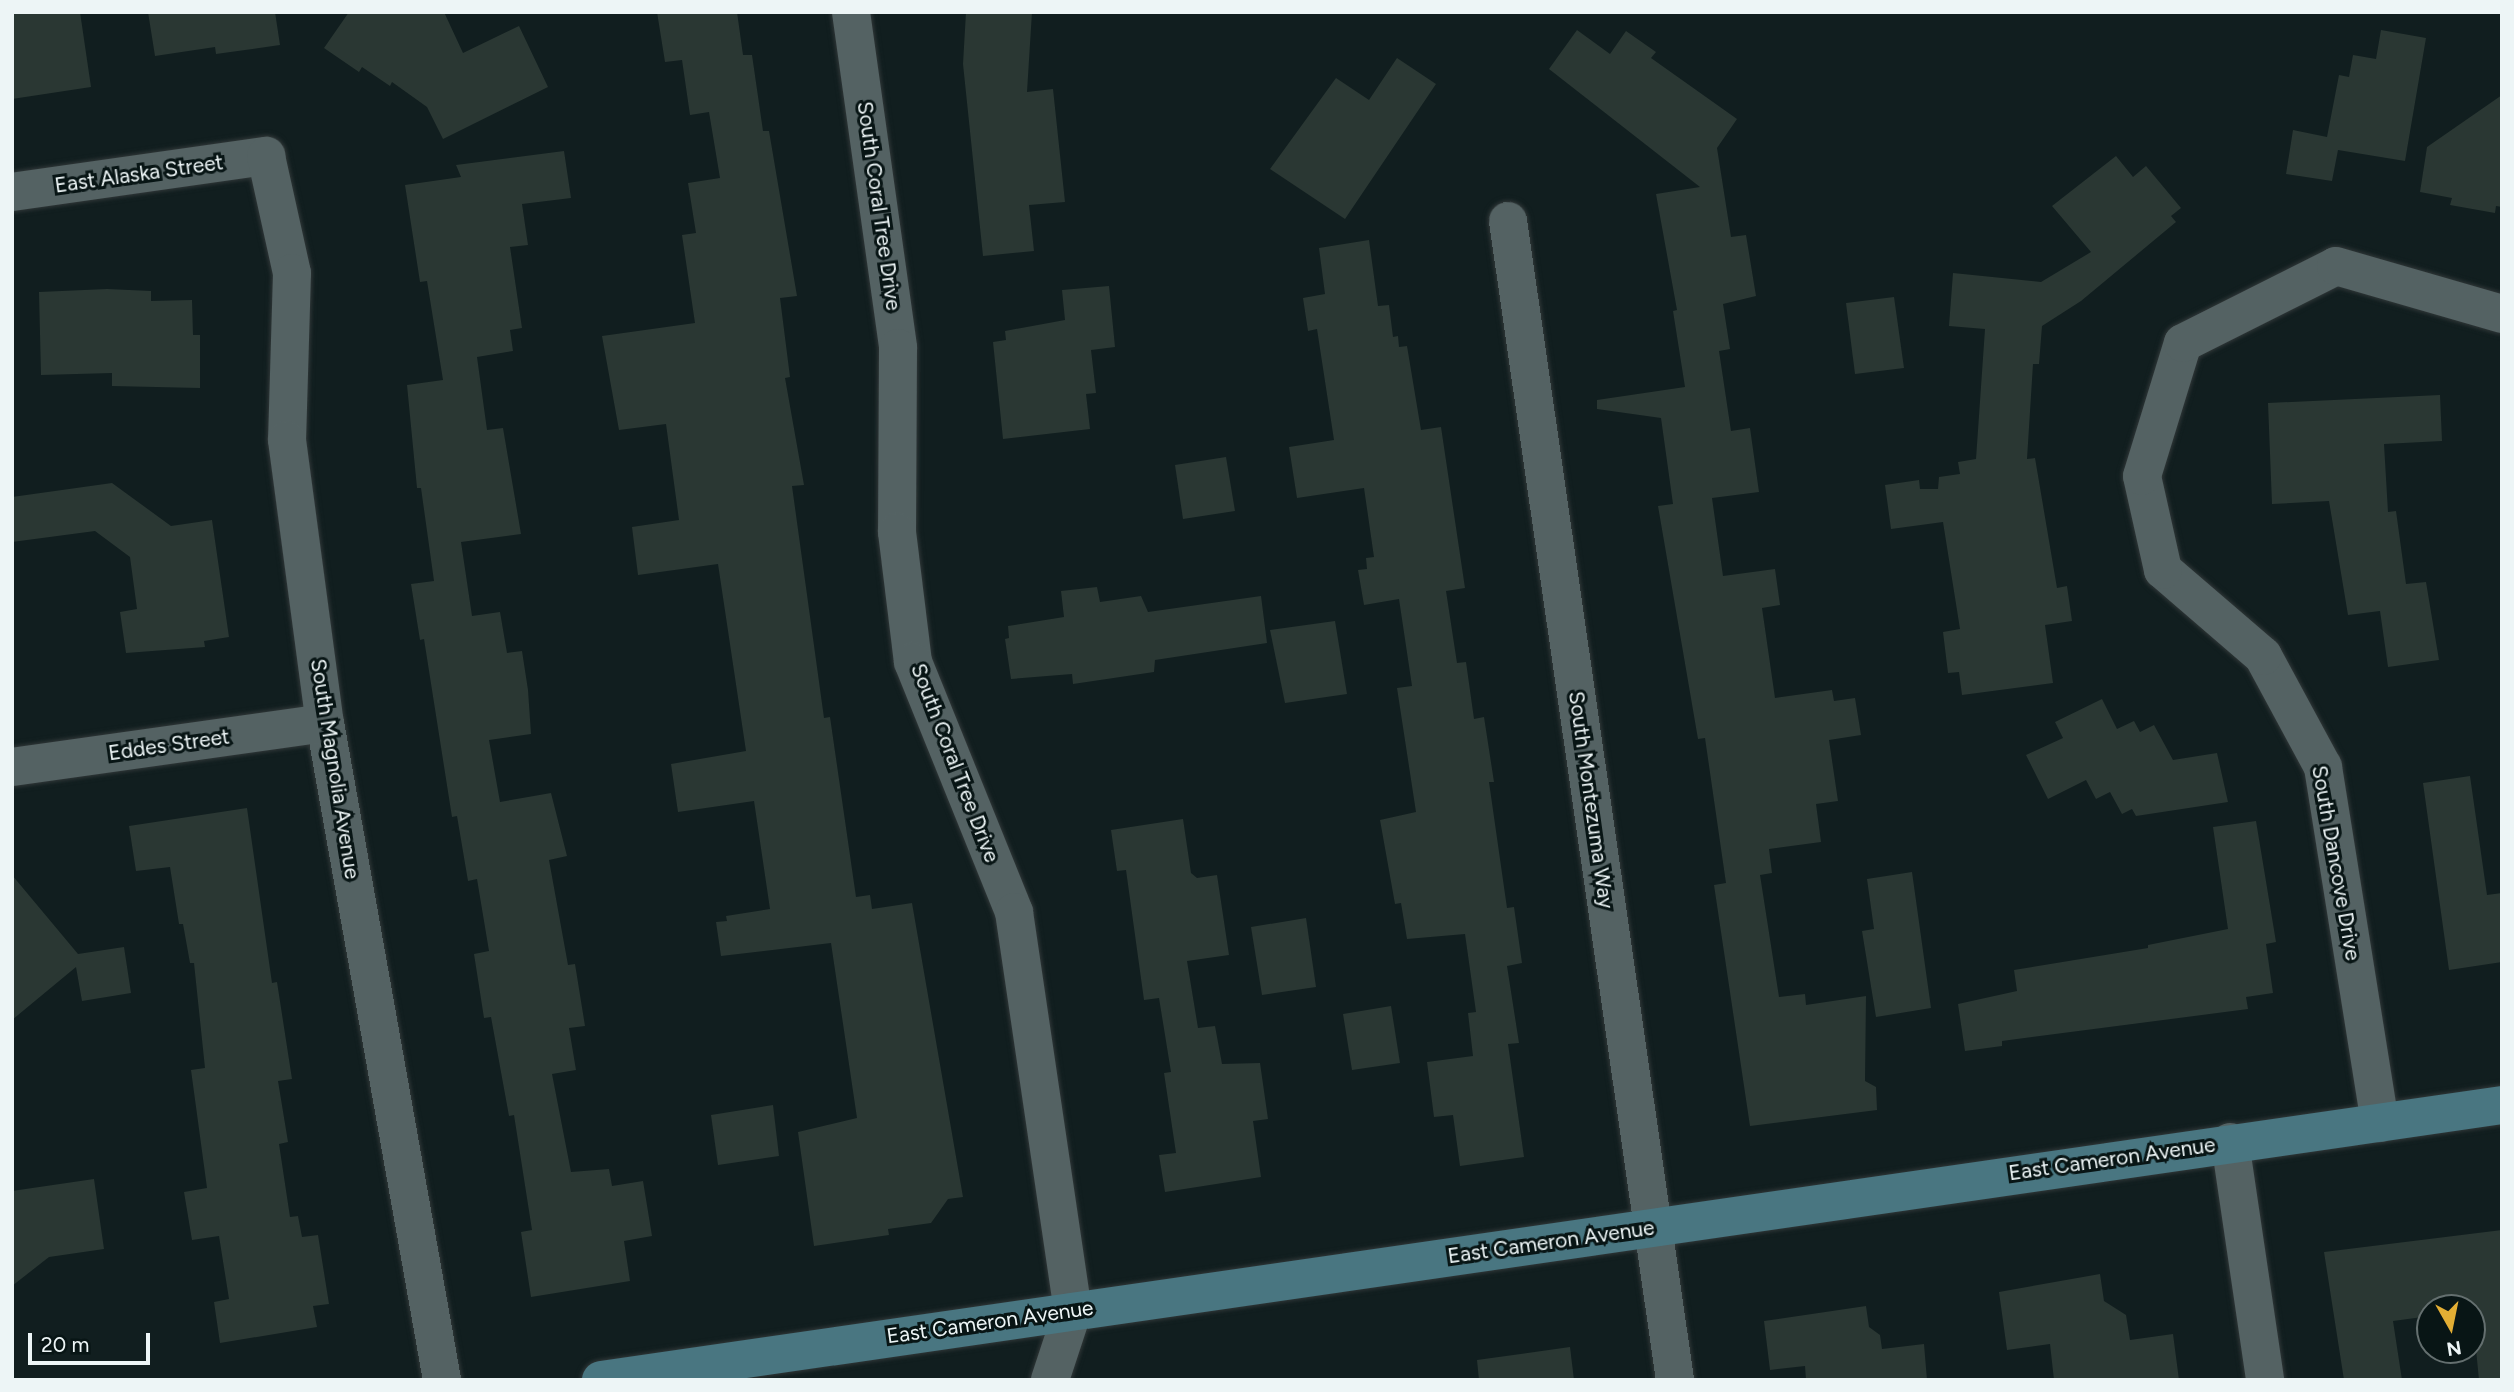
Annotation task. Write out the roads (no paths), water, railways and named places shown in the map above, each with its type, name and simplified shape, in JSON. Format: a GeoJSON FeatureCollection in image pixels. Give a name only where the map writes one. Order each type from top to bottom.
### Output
{"type":"FeatureCollection","features":[{"type":"Feature","properties":{"kind":"main road","name":"East Cameron Avenue"},"geometry":{"type":"LineString","coordinates":[[601,1380],[2230,1142],[2502,1105]]}},
{"type":"Feature","properties":{"kind":"street","name":"South Coral Tree Drive"},"geometry":{"type":"LineString","coordinates":[[851,12],[898,348],[897,532],[913,662],[1014,912],[1073,1310],[1050,1380]]}},
{"type":"Feature","properties":{"kind":"street","name":"East Alaska Street"},"geometry":{"type":"LineString","coordinates":[[12,192],[266,156]]}},
{"type":"Feature","properties":{"kind":"street","name":"South Magnolia Avenue"},"geometry":{"type":"LineString","coordinates":[[266,156],[292,273],[287,440],[325,723],[442,1380]]}},
{"type":"Feature","properties":{"kind":"street","name":"South Montezuma Way"},"geometry":{"type":"LineString","coordinates":[[1508,221],[1675,1380]]}},
{"type":"Feature","properties":{"kind":"street","name":"South Dancove Drive"},"geometry":{"type":"LineString","coordinates":[[2380,1122],[2323,767],[2263,656],[2163,570],[2142,476],[2182,343],[2336,266],[2502,314]]}},
{"type":"Feature","properties":{"kind":"street","name":"Eddes Street"},"geometry":{"type":"LineString","coordinates":[[12,767],[325,723]]}},
{"type":"Feature","properties":{"kind":"street"},"geometry":{"type":"LineString","coordinates":[[2230,1142],[2265,1380]]}}]}
